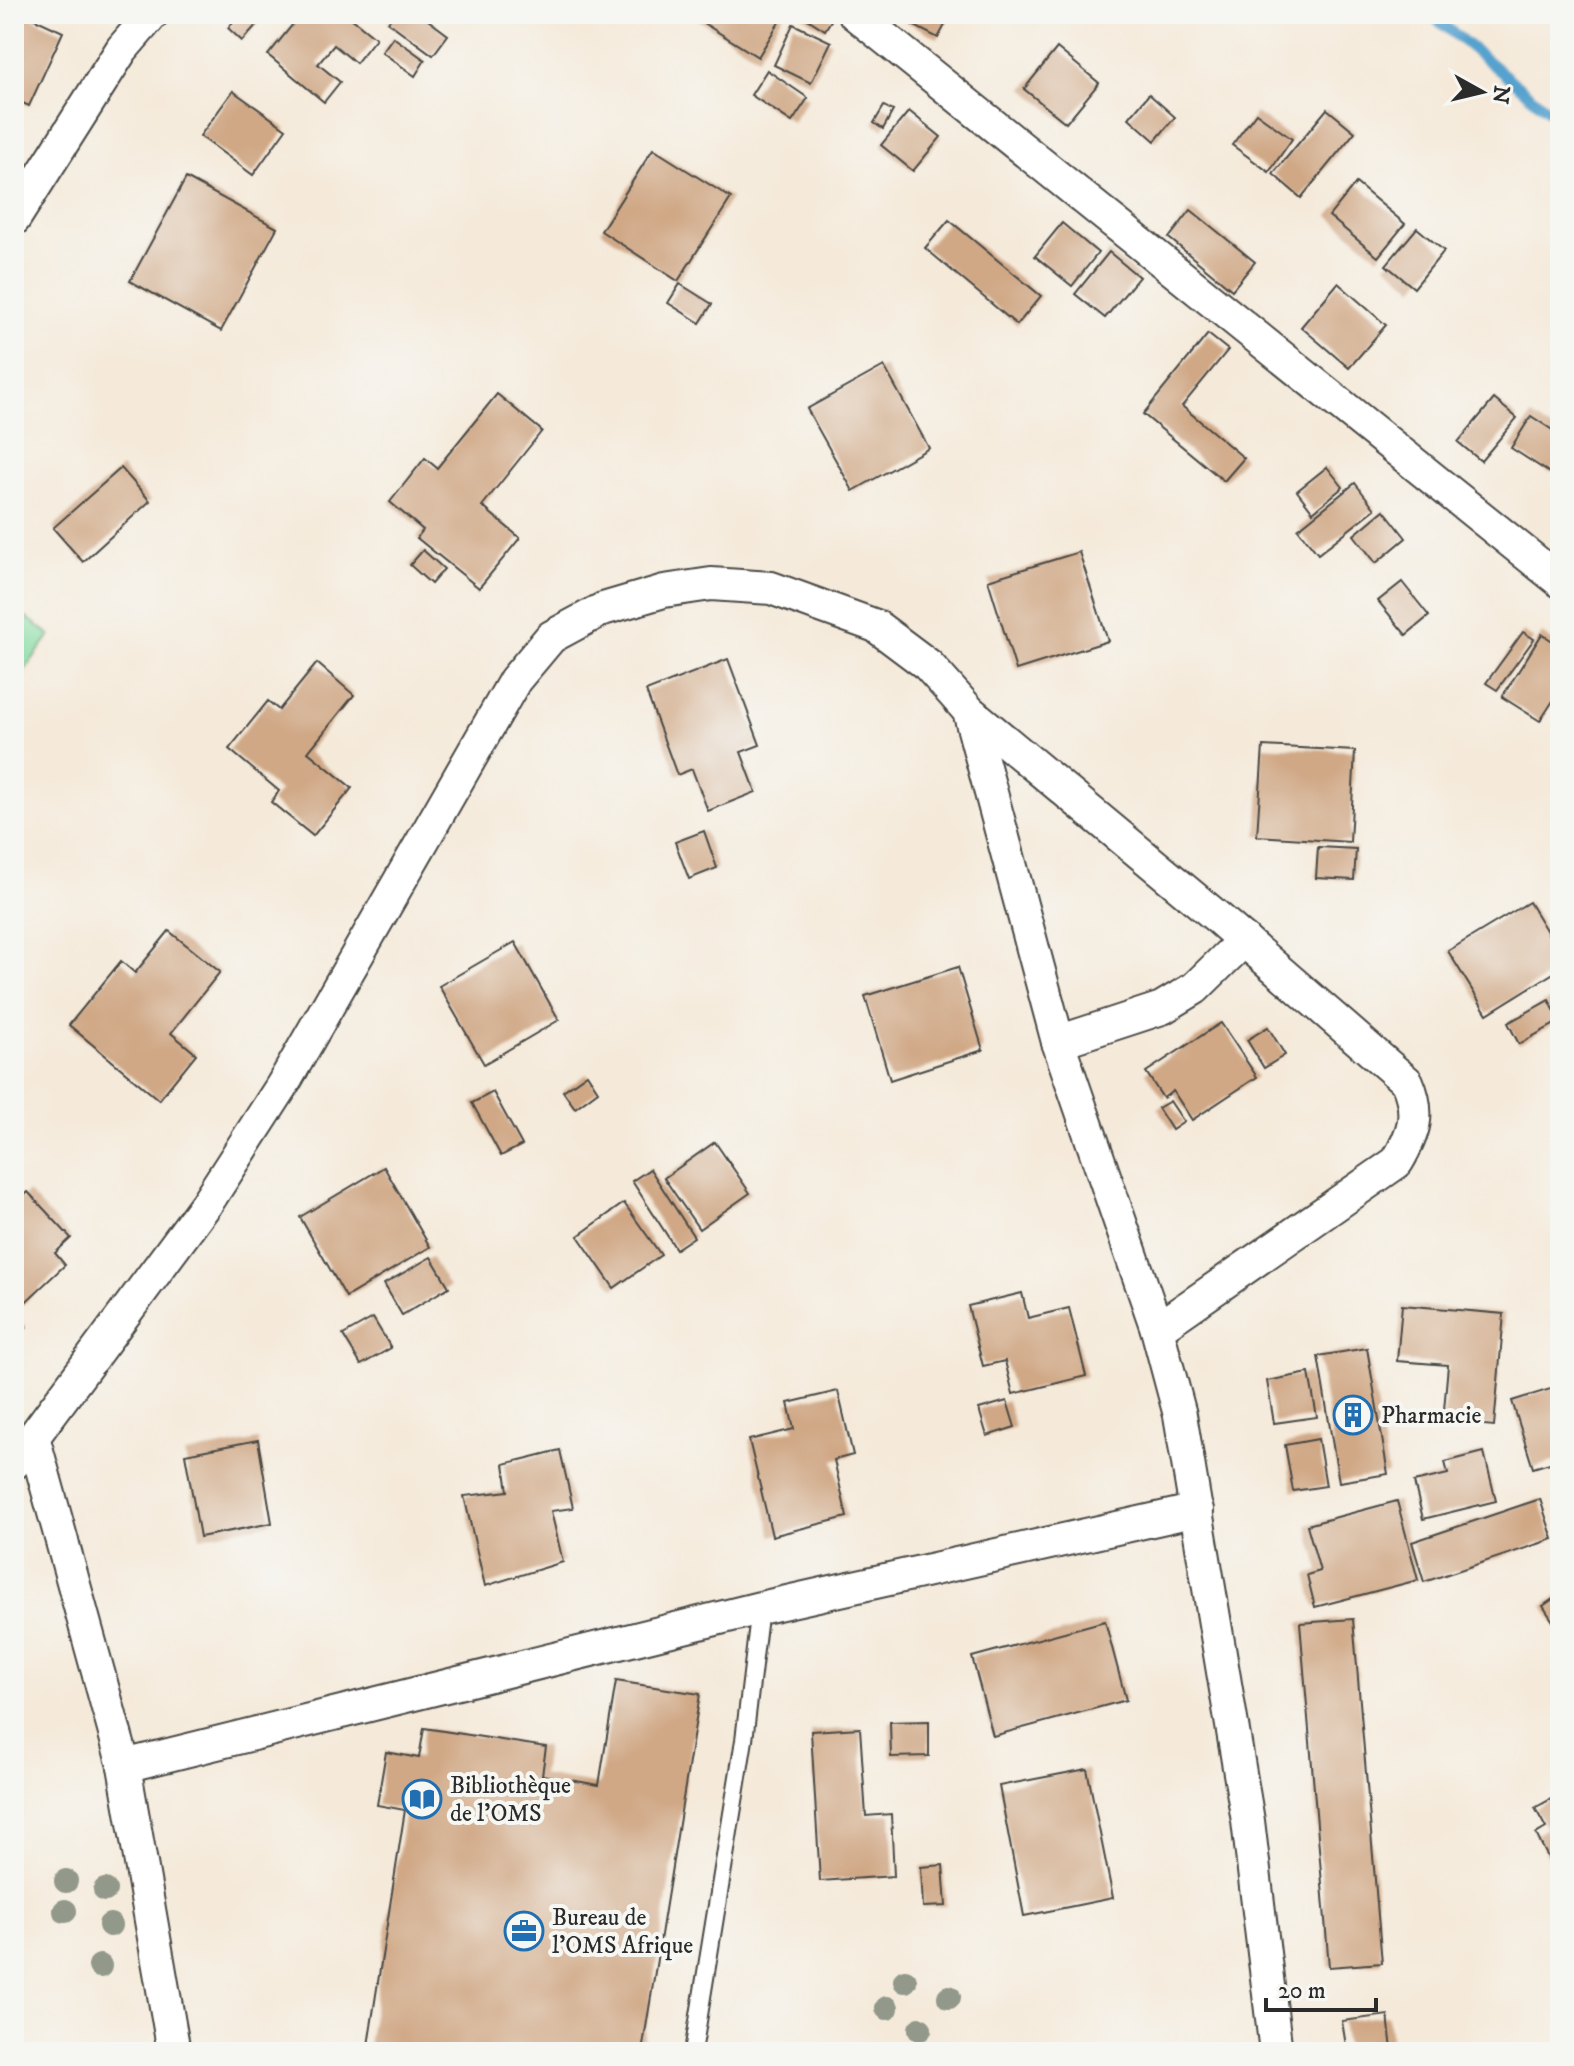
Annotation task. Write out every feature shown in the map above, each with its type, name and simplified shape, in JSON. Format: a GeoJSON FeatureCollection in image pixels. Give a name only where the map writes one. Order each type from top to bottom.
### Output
{"type":"FeatureCollection","features":[{"type":"Feature","properties":{"kind":"street"},"geometry":{"type":"LineString","coordinates":[[14,219],[122,49],[152,14]]}},
{"type":"Feature","properties":{"kind":"street"},"geometry":{"type":"LineString","coordinates":[[855,14],[1560,581]]}},
{"type":"Feature","properties":{"kind":"street"},"geometry":{"type":"LineString","coordinates":[[174,2052],[124,1766],[24,1451],[206,1204],[282,1086],[515,680],[551,637],[603,609],[664,591],[711,584],[771,588],[876,626],[928,665],[969,711],[1244,940],[1407,1082],[1416,1102],[1416,1124],[1397,1162],[1157,1329]]}},
{"type":"Feature","properties":{"kind":"street"},"geometry":{"type":"LineString","coordinates":[[969,711],[1058,1042],[1157,1329],[1180,1415],[1248,1821],[1276,2052]]}},
{"type":"Feature","properties":{"kind":"street"},"geometry":{"type":"LineString","coordinates":[[1058,1042],[1162,1008],[1195,988],[1244,940]]}},
{"type":"Feature","properties":{"kind":"street"},"geometry":{"type":"LineString","coordinates":[[124,1766],[760,1608],[1197,1510]]}},
{"type":"Feature","properties":{"kind":"lane"},"geometry":{"type":"LineString","coordinates":[[693,2052],[744,1740],[760,1608]]}},
{"type":"Feature","properties":{"kind":"green space"},"geometry":{"type":"Polygon","coordinates":[[[14,608],[50,635],[14,685],[14,608]]]}},
{"type":"Feature","properties":{"kind":"building"},"geometry":{"type":"Polygon","coordinates":[[[14,14],[24,14],[63,32],[29,106],[14,99],[14,14]]]}},
{"type":"Feature","properties":{"kind":"building"},"geometry":{"type":"Polygon","coordinates":[[[240,14],[266,14],[242,41],[228,28],[240,14]]]}},
{"type":"Feature","properties":{"kind":"building"},"geometry":{"type":"Polygon","coordinates":[[[301,14],[346,14],[376,38],[356,63],[334,45],[318,64],[340,82],[324,102],[268,55],[301,14]]]}},
{"type":"Feature","properties":{"kind":"building"},"geometry":{"type":"Polygon","coordinates":[[[394,14],[420,14],[448,35],[433,55],[388,22],[394,14]]]}},
{"type":"Feature","properties":{"kind":"building"},"geometry":{"type":"Polygon","coordinates":[[[689,14],[784,14],[758,57],[689,14]]]}},
{"type":"Feature","properties":{"kind":"building"},"geometry":{"type":"Polygon","coordinates":[[[800,14],[835,14],[825,30],[800,14]]]}},
{"type":"Feature","properties":{"kind":"building"},"geometry":{"type":"Polygon","coordinates":[[[908,14],[951,14],[938,38],[905,21],[908,14]]]}},
{"type":"Feature","properties":{"kind":"building"},"geometry":{"type":"Polygon","coordinates":[[[793,24],[831,42],[811,83],[774,65],[793,24]]]}},
{"type":"Feature","properties":{"kind":"building"},"geometry":{"type":"Polygon","coordinates":[[[393,37],[425,60],[415,76],[382,52],[393,37]]]}},
{"type":"Feature","properties":{"kind":"building"},"geometry":{"type":"Polygon","coordinates":[[[1057,48],[1099,83],[1066,123],[1024,89],[1057,48]]]}},
{"type":"Feature","properties":{"kind":"building"},"geometry":{"type":"Polygon","coordinates":[[[767,70],[808,98],[792,122],[751,95],[767,70]]]}},
{"type":"Feature","properties":{"kind":"building"},"geometry":{"type":"Polygon","coordinates":[[[233,91],[286,129],[253,175],[200,136],[233,91]]]}},
{"type":"Feature","properties":{"kind":"building"},"geometry":{"type":"Polygon","coordinates":[[[1149,94],[1175,117],[1155,141],[1129,118],[1149,94]]]}},
{"type":"Feature","properties":{"kind":"building"},"geometry":{"type":"Polygon","coordinates":[[[884,106],[893,111],[883,129],[874,123],[884,106]]]}},
{"type":"Feature","properties":{"kind":"building"},"geometry":{"type":"Polygon","coordinates":[[[1327,109],[1355,132],[1301,198],[1273,174],[1327,109]]]}},
{"type":"Feature","properties":{"kind":"building"},"geometry":{"type":"Polygon","coordinates":[[[909,111],[941,137],[913,171],[881,145],[909,111]]]}},
{"type":"Feature","properties":{"kind":"building"},"geometry":{"type":"Polygon","coordinates":[[[1256,113],[1292,139],[1269,172],[1232,145],[1256,113]]]}},
{"type":"Feature","properties":{"kind":"building"},"geometry":{"type":"Polygon","coordinates":[[[653,149],[731,198],[678,281],[601,231],[653,149]]]}},
{"type":"Feature","properties":{"kind":"building"},"geometry":{"type":"Polygon","coordinates":[[[186,178],[277,228],[221,331],[130,281],[186,178]]]}},
{"type":"Feature","properties":{"kind":"building"},"geometry":{"type":"Polygon","coordinates":[[[1356,183],[1405,224],[1378,257],[1329,216],[1356,183]]]}},
{"type":"Feature","properties":{"kind":"building"},"geometry":{"type":"Polygon","coordinates":[[[1191,210],[1255,262],[1232,290],[1169,238],[1191,210]]]}},
{"type":"Feature","properties":{"kind":"building"},"geometry":{"type":"Polygon","coordinates":[[[949,220],[1041,296],[1017,325],[925,248],[949,220]]]}},
{"type":"Feature","properties":{"kind":"building"},"geometry":{"type":"Polygon","coordinates":[[[1062,223],[1098,253],[1072,286],[1035,256],[1062,223]]]}},
{"type":"Feature","properties":{"kind":"building"},"geometry":{"type":"Polygon","coordinates":[[[1417,228],[1444,251],[1414,288],[1386,265],[1417,228]]]}},
{"type":"Feature","properties":{"kind":"building"},"geometry":{"type":"Polygon","coordinates":[[[1109,252],[1139,277],[1105,318],[1075,294],[1109,252]]]}},
{"type":"Feature","properties":{"kind":"building"},"geometry":{"type":"Polygon","coordinates":[[[1338,283],[1386,325],[1349,368],[1301,327],[1338,283]]]}},
{"type":"Feature","properties":{"kind":"building"},"geometry":{"type":"Polygon","coordinates":[[[680,284],[712,304],[700,323],[668,303],[680,284]]]}},
{"type":"Feature","properties":{"kind":"building"},"geometry":{"type":"Polygon","coordinates":[[[1208,334],[1228,350],[1182,406],[1244,458],[1224,481],[1143,414],[1208,334]]]}},
{"type":"Feature","properties":{"kind":"building"},"geometry":{"type":"Polygon","coordinates":[[[884,366],[929,448],[853,491],[807,409],[884,366]]]}},
{"type":"Feature","properties":{"kind":"building"},"geometry":{"type":"Polygon","coordinates":[[[497,394],[542,431],[482,506],[520,538],[479,588],[417,538],[423,530],[390,502],[425,458],[437,468],[497,394]]]}},
{"type":"Feature","properties":{"kind":"building"},"geometry":{"type":"Polygon","coordinates":[[[1494,399],[1517,418],[1481,461],[1458,442],[1494,399]]]}},
{"type":"Feature","properties":{"kind":"building"},"geometry":{"type":"Polygon","coordinates":[[[1531,416],[1560,435],[1560,456],[1550,473],[1511,448],[1531,416]]]}},
{"type":"Feature","properties":{"kind":"building"},"geometry":{"type":"Polygon","coordinates":[[[1327,467],[1343,487],[1313,512],[1297,491],[1327,467]]]}},
{"type":"Feature","properties":{"kind":"building"},"geometry":{"type":"Polygon","coordinates":[[[121,468],[150,501],[83,562],[53,528],[121,468]]]}},
{"type":"Feature","properties":{"kind":"building"},"geometry":{"type":"Polygon","coordinates":[[[1355,483],[1375,509],[1318,554],[1298,529],[1355,483]]]}},
{"type":"Feature","properties":{"kind":"building"},"geometry":{"type":"Polygon","coordinates":[[[1384,510],[1406,538],[1376,563],[1354,535],[1384,510]]]}},
{"type":"Feature","properties":{"kind":"building"},"geometry":{"type":"Polygon","coordinates":[[[423,550],[444,569],[431,584],[410,565],[423,550]]]}},
{"type":"Feature","properties":{"kind":"building"},"geometry":{"type":"Polygon","coordinates":[[[1079,552],[1108,641],[1016,670],[988,580],[1079,552]]]}},
{"type":"Feature","properties":{"kind":"building"},"geometry":{"type":"Polygon","coordinates":[[[1402,582],[1429,616],[1406,635],[1378,601],[1402,582]]]}},
{"type":"Feature","properties":{"kind":"building"},"geometry":{"type":"Polygon","coordinates":[[[1523,632],[1534,639],[1497,690],[1486,683],[1523,632]]]}},
{"type":"Feature","properties":{"kind":"building"},"geometry":{"type":"Polygon","coordinates":[[[1542,634],[1560,646],[1560,690],[1540,721],[1502,697],[1542,634]]]}},
{"type":"Feature","properties":{"kind":"building"},"geometry":{"type":"Polygon","coordinates":[[[728,659],[760,745],[741,752],[756,792],[708,811],[692,769],[677,775],[646,691],[728,659]]]}},
{"type":"Feature","properties":{"kind":"building"},"geometry":{"type":"Polygon","coordinates":[[[317,663],[354,695],[308,752],[352,788],[313,836],[271,802],[279,791],[229,749],[268,701],[279,710],[317,663]]]}},
{"type":"Feature","properties":{"kind":"building"},"geometry":{"type":"Polygon","coordinates":[[[1263,746],[1355,751],[1350,842],[1257,836],[1263,746]]]}},
{"type":"Feature","properties":{"kind":"building"},"geometry":{"type":"Polygon","coordinates":[[[704,831],[717,868],[689,879],[675,842],[704,831]]]}},
{"type":"Feature","properties":{"kind":"building"},"geometry":{"type":"Polygon","coordinates":[[[1318,847],[1356,849],[1354,880],[1316,878],[1318,847]]]}},
{"type":"Feature","properties":{"kind":"building"},"geometry":{"type":"Polygon","coordinates":[[[1529,902],[1560,953],[1560,969],[1487,1014],[1448,951],[1529,902]]]}},
{"type":"Feature","properties":{"kind":"building"},"geometry":{"type":"Polygon","coordinates":[[[169,931],[220,972],[171,1033],[196,1054],[159,1100],[69,1025],[121,961],[135,973],[169,931]]]}},
{"type":"Feature","properties":{"kind":"building"},"geometry":{"type":"Polygon","coordinates":[[[515,942],[559,1020],[484,1064],[439,986],[515,942]]]}},
{"type":"Feature","properties":{"kind":"building"},"geometry":{"type":"Polygon","coordinates":[[[958,967],[983,1050],[890,1080],[865,996],[958,967]]]}},
{"type":"Feature","properties":{"kind":"building"},"geometry":{"type":"Polygon","coordinates":[[[1549,1000],[1560,1021],[1519,1044],[1508,1023],[1549,1000]]]}},
{"type":"Feature","properties":{"kind":"building"},"geometry":{"type":"Polygon","coordinates":[[[1221,1023],[1257,1077],[1192,1120],[1173,1091],[1163,1098],[1146,1072],[1221,1023]]]}},
{"type":"Feature","properties":{"kind":"building"},"geometry":{"type":"Polygon","coordinates":[[[1268,1027],[1285,1055],[1264,1068],[1247,1040],[1268,1027]]]}},
{"type":"Feature","properties":{"kind":"building"},"geometry":{"type":"Polygon","coordinates":[[[587,1074],[598,1091],[575,1108],[563,1091],[587,1074]]]}},
{"type":"Feature","properties":{"kind":"building"},"geometry":{"type":"Polygon","coordinates":[[[493,1092],[522,1145],[501,1156],[472,1103],[493,1092]]]}},
{"type":"Feature","properties":{"kind":"building"},"geometry":{"type":"Polygon","coordinates":[[[1170,1101],[1184,1122],[1172,1130],[1158,1108],[1170,1101]]]}},
{"type":"Feature","properties":{"kind":"building"},"geometry":{"type":"Polygon","coordinates":[[[715,1142],[750,1193],[699,1229],[664,1178],[715,1142]]]}},
{"type":"Feature","properties":{"kind":"building"},"geometry":{"type":"Polygon","coordinates":[[[384,1167],[430,1247],[346,1297],[300,1217],[384,1167]]]}},
{"type":"Feature","properties":{"kind":"building"},"geometry":{"type":"Polygon","coordinates":[[[650,1169],[694,1237],[676,1249],[632,1181],[650,1169]]]}},
{"type":"Feature","properties":{"kind":"building"},"geometry":{"type":"Polygon","coordinates":[[[28,1192],[71,1238],[55,1253],[65,1265],[14,1313],[14,1205],[28,1192]]]}},
{"type":"Feature","properties":{"kind":"building"},"geometry":{"type":"Polygon","coordinates":[[[624,1203],[661,1255],[614,1288],[578,1236],[624,1203]]]}},
{"type":"Feature","properties":{"kind":"building"},"geometry":{"type":"Polygon","coordinates":[[[431,1257],[449,1287],[402,1315],[384,1284],[431,1257]]]}},
{"type":"Feature","properties":{"kind":"building"},"geometry":{"type":"Polygon","coordinates":[[[1022,1293],[1028,1318],[1069,1308],[1086,1376],[1013,1394],[1005,1361],[983,1366],[968,1306],[1022,1293]]]}},
{"type":"Feature","properties":{"kind":"building"},"geometry":{"type":"Polygon","coordinates":[[[1402,1305],[1504,1314],[1494,1426],[1443,1421],[1448,1365],[1397,1361],[1402,1305]]]}},
{"type":"Feature","properties":{"kind":"building"},"geometry":{"type":"Polygon","coordinates":[[[14,1314],[26,1327],[14,1338],[14,1314]]]}},
{"type":"Feature","properties":{"kind":"building"},"geometry":{"type":"Polygon","coordinates":[[[373,1318],[391,1348],[361,1365],[343,1335],[373,1318]]]}},
{"type":"Feature","properties":{"kind":"building","name":"Pharmacie"},"geometry":{"type":"Polygon","coordinates":[[[1367,1348],[1388,1474],[1339,1482],[1318,1356],[1367,1348]]]}},
{"type":"Feature","properties":{"kind":"building"},"geometry":{"type":"Polygon","coordinates":[[[1309,1373],[1317,1417],[1274,1423],[1267,1381],[1309,1373]]]}},
{"type":"Feature","properties":{"kind":"building"},"geometry":{"type":"Polygon","coordinates":[[[1560,1386],[1560,1460],[1533,1468],[1512,1401],[1560,1386]]]}},
{"type":"Feature","properties":{"kind":"building"},"geometry":{"type":"Polygon","coordinates":[[[838,1391],[853,1455],[834,1460],[847,1517],[772,1536],[749,1440],[794,1429],[788,1403],[838,1391]]]}},
{"type":"Feature","properties":{"kind":"building"},"geometry":{"type":"Polygon","coordinates":[[[1007,1401],[1015,1427],[987,1436],[979,1409],[1007,1401]]]}},
{"type":"Feature","properties":{"kind":"building"},"geometry":{"type":"Polygon","coordinates":[[[1318,1439],[1326,1486],[1293,1491],[1285,1445],[1318,1439]]]}},
{"type":"Feature","properties":{"kind":"building"},"geometry":{"type":"Polygon","coordinates":[[[258,1440],[272,1523],[200,1537],[185,1454],[258,1440]]]}},
{"type":"Feature","properties":{"kind":"building"},"geometry":{"type":"Polygon","coordinates":[[[560,1450],[573,1508],[551,1511],[563,1562],[485,1586],[464,1496],[508,1491],[504,1464],[560,1450]]]}},
{"type":"Feature","properties":{"kind":"building"},"geometry":{"type":"Polygon","coordinates":[[[1484,1452],[1496,1501],[1423,1519],[1414,1482],[1448,1474],[1445,1462],[1484,1452]]]}},
{"type":"Feature","properties":{"kind":"building"},"geometry":{"type":"Polygon","coordinates":[[[1540,1499],[1553,1539],[1424,1582],[1412,1542],[1540,1499]]]}},
{"type":"Feature","properties":{"kind":"building"},"geometry":{"type":"Polygon","coordinates":[[[1397,1501],[1418,1580],[1315,1607],[1307,1575],[1320,1571],[1307,1525],[1397,1501]]]}},
{"type":"Feature","properties":{"kind":"building"},"geometry":{"type":"Polygon","coordinates":[[[1560,1594],[1560,1632],[1543,1606],[1560,1594]]]}},
{"type":"Feature","properties":{"kind":"building"},"geometry":{"type":"Polygon","coordinates":[[[1353,1619],[1382,1963],[1329,1967],[1300,1623],[1353,1619]]]}},
{"type":"Feature","properties":{"kind":"building"},"geometry":{"type":"Polygon","coordinates":[[[1105,1621],[1126,1700],[993,1736],[972,1657],[1105,1621]]]}},
{"type":"Feature","properties":{"kind":"building","name":"Bureau de l'OMS Afrique"},"geometry":{"type":"Polygon","coordinates":[[[616,1681],[700,1694],[642,2052],[367,2052],[405,1810],[377,1805],[386,1752],[419,1758],[424,1728],[546,1747],[542,1775],[599,1785],[616,1681]]]}},
{"type":"Feature","properties":{"kind":"building"},"geometry":{"type":"Polygon","coordinates":[[[929,1721],[929,1756],[891,1757],[890,1722],[929,1721]]]}},
{"type":"Feature","properties":{"kind":"building"},"geometry":{"type":"Polygon","coordinates":[[[860,1728],[866,1816],[891,1814],[894,1876],[820,1881],[811,1731],[860,1728]]]}},
{"type":"Feature","properties":{"kind":"building"},"geometry":{"type":"Polygon","coordinates":[[[1087,1769],[1113,1898],[1024,1916],[999,1786],[1087,1769]]]}},
{"type":"Feature","properties":{"kind":"building"},"geometry":{"type":"Polygon","coordinates":[[[1560,1794],[1560,1868],[1555,1871],[1536,1834],[1546,1828],[1535,1808],[1560,1794]]]}},
{"type":"Feature","properties":{"kind":"building"},"geometry":{"type":"Polygon","coordinates":[[[943,1865],[946,1906],[923,1907],[921,1867],[943,1865]]]}},
{"type":"Feature","properties":{"kind":"building"},"geometry":{"type":"Polygon","coordinates":[[[1388,2015],[1392,2050],[1347,2052],[1342,2021],[1388,2015]]]}},
{"type":"Feature","properties":{"kind":"waterway"},"geometry":{"type":"LineString","coordinates":[[1430,14],[1560,120]]}},
{"type":"Feature","properties":{"kind":"place","name":"Pharmacie"},"geometry":{"type":"Point","coordinates":[1353,1415]}},
{"type":"Feature","properties":{"kind":"place","name":"Bibliothèque de l'OMS"},"geometry":{"type":"Point","coordinates":[422,1799]}},
{"type":"Feature","properties":{"kind":"place","name":"Bureau de l'OMS Afrique"},"geometry":{"type":"Point","coordinates":[524,1931]}}]}
